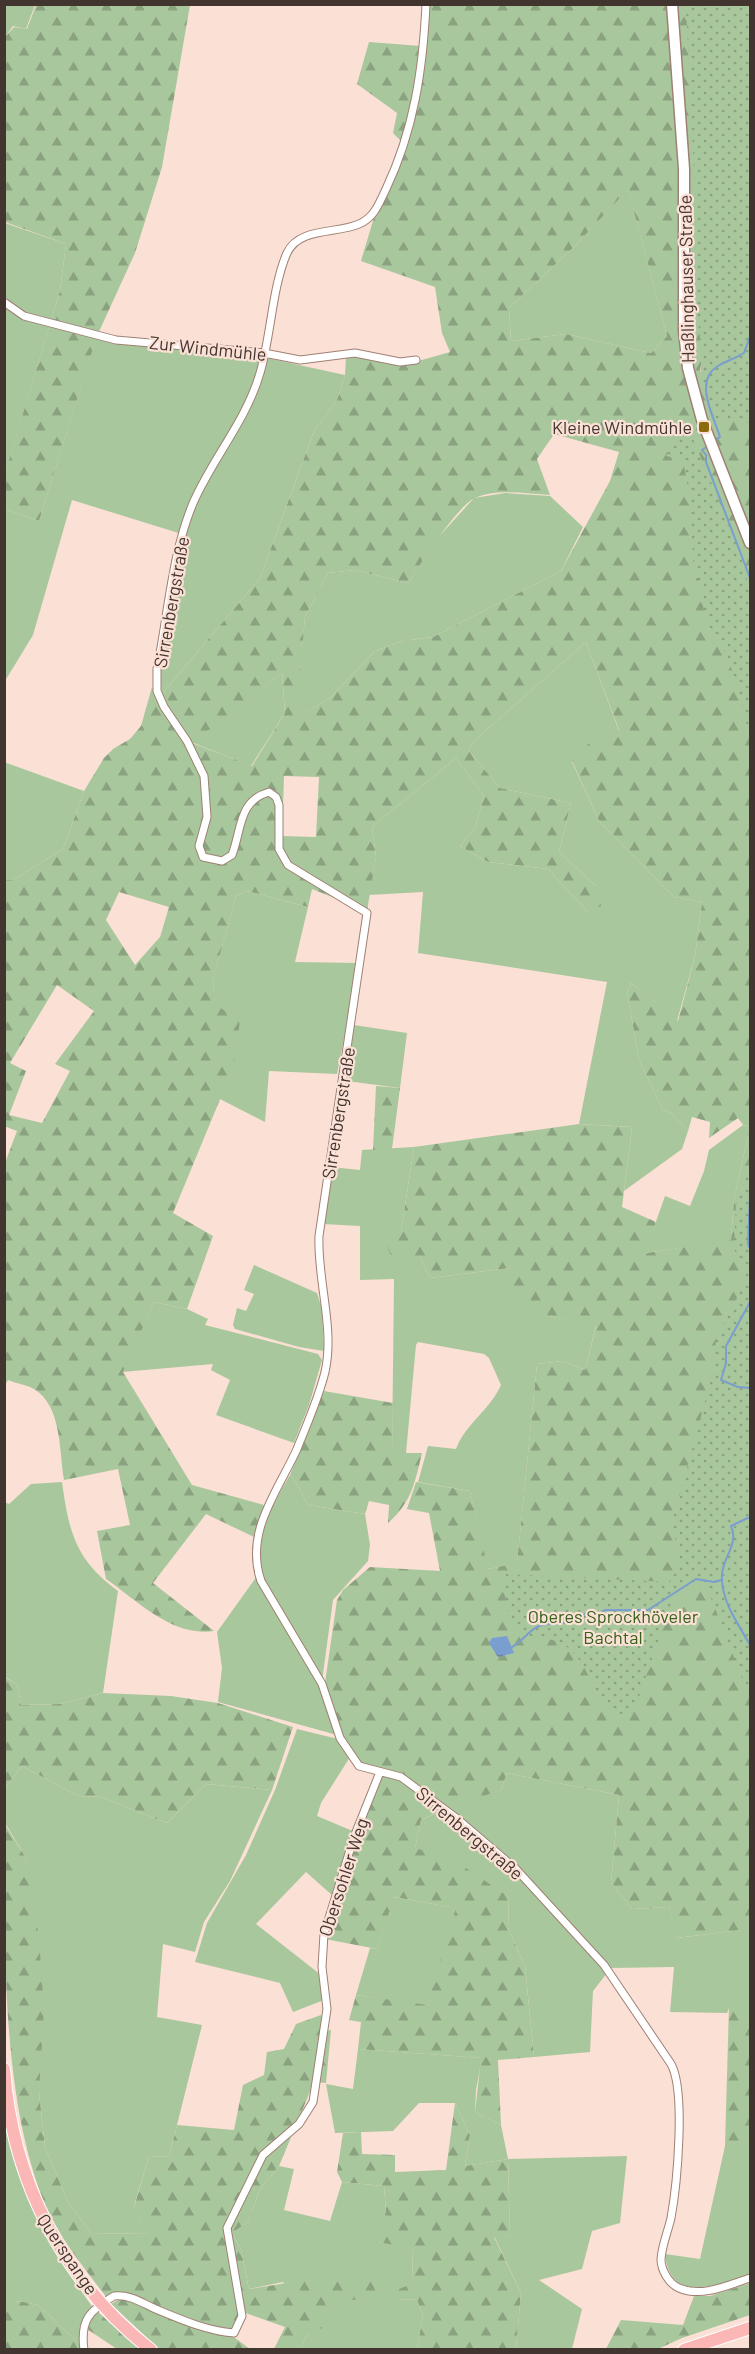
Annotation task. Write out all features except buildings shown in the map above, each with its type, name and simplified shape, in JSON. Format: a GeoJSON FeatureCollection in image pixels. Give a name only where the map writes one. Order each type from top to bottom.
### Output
{"type":"FeatureCollection","features":[{"type":"Feature","properties":{"kind":"main road","name":"Haßlinghauser Straße"},"geometry":{"type":"LineString","coordinates":[[672,4],[684,169],[684,330],[688,368],[702,420],[750,543]]}},
{"type":"Feature","properties":{"kind":"main road","name":"Querspange"},"geometry":{"type":"LineString","coordinates":[[4,2069],[16,2144],[36,2206],[58,2245],[102,2305],[151,2349]]}},
{"type":"Feature","properties":{"kind":"main road"},"geometry":{"type":"LineString","coordinates":[[684,2349],[750,2328]]}},
{"type":"Feature","properties":{"kind":"street","name":"Sirrenbergstraße"},"geometry":{"type":"LineString","coordinates":[[426,4],[424,47],[415,111],[406,142],[373,214],[359,224],[306,235],[287,252],[253,392],[194,501],[183,533],[157,669],[157,692],[204,776],[207,817],[199,846],[203,857],[222,861],[232,855],[241,817],[250,801],[269,792],[276,797],[279,805],[279,849],[288,865],[367,913],[318,1236],[318,1258],[328,1352],[325,1372],[297,1449],[266,1509],[259,1528],[256,1562],[261,1581],[322,1684],[340,1738],[359,1766],[401,1778],[455,1817],[516,1869],[604,1965],[671,2064],[676,2074],[678,2127],[672,2210],[661,2258],[669,2281],[679,2288],[696,2292],[750,2278]]}},
{"type":"Feature","properties":{"kind":"street","name":"Zur Windmühle"},"geometry":{"type":"LineString","coordinates":[[4,302],[24,316],[107,338],[264,352],[300,360],[355,353],[400,362],[416,360]]}},
{"type":"Feature","properties":{"kind":"street","name":"Obersohler Weg"},"geometry":{"type":"LineString","coordinates":[[102,2305],[114,2296],[122,2295],[214,2330],[234,2333],[242,2316],[226,2228],[263,2155],[299,2124],[313,2102],[327,2008],[322,1967],[324,1934],[354,1837],[380,1772]]}},
{"type":"Feature","properties":{"kind":"street"},"geometry":{"type":"LineString","coordinates":[[84,2349],[84,2323],[102,2305]]}},
{"type":"Feature","properties":{"kind":"green space"},"geometry":{"type":"Polygon","coordinates":[[[5,4],[35,5],[26,29],[13,26],[5,37],[5,4]]]}},
{"type":"Feature","properties":{"kind":"green space"},"geometry":{"type":"Polygon","coordinates":[[[36,5],[190,5],[162,167],[135,253],[97,336],[39,521],[5,509],[5,473],[60,291],[66,244],[5,222],[4,38],[14,27],[27,29],[36,5]]]}},
{"type":"Feature","properties":{"kind":"green space"},"geometry":{"type":"Polygon","coordinates":[[[428,5],[749,5],[700,372],[750,319],[750,589],[736,554],[750,695],[750,1127],[743,1125],[738,1118],[709,1138],[710,1122],[692,1117],[688,1131],[671,1113],[663,1110],[639,1060],[627,992],[631,983],[678,1021],[695,956],[702,902],[674,897],[599,821],[572,761],[598,734],[619,730],[586,642],[474,741],[468,750],[500,788],[571,803],[559,852],[596,886],[601,906],[588,912],[548,869],[488,862],[460,846],[475,828],[484,796],[456,758],[372,827],[376,857],[367,911],[312,889],[308,907],[247,891],[236,896],[213,980],[215,1004],[240,1021],[233,1068],[173,1213],[213,1236],[187,1309],[154,1302],[123,1372],[192,1485],[264,1505],[254,1537],[206,1514],[153,1583],[214,1631],[184,1629],[157,1616],[106,1579],[97,1531],[130,1525],[118,1469],[64,1480],[58,1430],[50,1406],[32,1388],[8,1380],[5,1385],[5,1163],[17,1131],[4,1126],[5,880],[13,880],[63,849],[84,791],[104,758],[113,749],[130,739],[141,726],[152,687],[161,709],[187,745],[162,694],[260,578],[314,431],[337,400],[345,375],[346,357],[355,355],[404,365],[450,352],[442,333],[435,287],[361,261],[375,214],[408,144],[426,48],[428,5]],[[628,189],[576,245],[509,308],[511,341],[566,334],[651,353],[667,336],[628,189]],[[554,434],[537,459],[550,495],[502,492],[475,498],[467,503],[449,524],[408,583],[354,570],[328,573],[305,617],[296,719],[331,697],[375,651],[402,641],[433,637],[561,571],[610,481],[619,452],[554,434]],[[282,673],[192,743],[252,766],[285,713],[282,673]],[[284,776],[282,836],[316,837],[319,777],[284,776]],[[119,892],[106,920],[135,965],[160,937],[169,907],[119,892]],[[57,985],[10,1063],[26,1071],[9,1115],[42,1123],[70,1071],[55,1064],[94,1011],[57,985]]]}},
{"type":"Feature","properties":{"kind":"green space"},"geometry":{"type":"Polygon","coordinates":[[[686,5],[750,5],[750,423],[733,419],[716,422],[701,377],[701,345],[695,298],[695,193],[686,5]]]}},
{"type":"Feature","properties":{"kind":"green space"},"geometry":{"type":"Polygon","coordinates":[[[369,42],[421,46],[412,111],[402,142],[393,133],[397,113],[357,84],[369,42]]]}},
{"type":"Feature","properties":{"kind":"green space"},"geometry":{"type":"Polygon","coordinates":[[[628,188],[667,336],[651,353],[566,334],[511,341],[509,308],[576,245],[628,188]]]}},
{"type":"Feature","properties":{"kind":"green space"},"geometry":{"type":"Polygon","coordinates":[[[5,223],[66,244],[60,291],[5,474],[5,223]]]}},
{"type":"Feature","properties":{"kind":"green space"},"geometry":{"type":"Polygon","coordinates":[[[96,338],[253,355],[345,375],[337,400],[314,431],[260,578],[162,694],[159,669],[168,638],[185,535],[72,500],[33,635],[5,681],[5,509],[39,521],[96,338]]]}},
{"type":"Feature","properties":{"kind":"green space"},"geometry":{"type":"Polygon","coordinates":[[[688,427],[739,549],[750,591],[750,739],[738,688],[727,656],[709,626],[703,606],[703,589],[694,571],[690,501],[683,459],[666,456],[688,427]]]}},
{"type":"Feature","properties":{"kind":"green space"},"geometry":{"type":"Polygon","coordinates":[[[505,493],[550,496],[583,527],[561,571],[433,637],[402,641],[375,651],[331,697],[295,720],[305,617],[328,573],[354,570],[408,583],[434,542],[474,498],[505,493]]]}},
{"type":"Feature","properties":{"kind":"green space"},"geometry":{"type":"Polygon","coordinates":[[[586,642],[619,731],[572,762],[599,821],[674,897],[702,902],[695,956],[677,1021],[631,983],[627,992],[639,1060],[663,1110],[671,1113],[688,1131],[682,1149],[624,1191],[632,1127],[579,1124],[607,982],[418,953],[423,892],[369,895],[376,857],[372,827],[456,758],[484,796],[475,828],[460,846],[488,862],[548,869],[588,912],[596,886],[559,852],[571,803],[500,788],[468,750],[474,741],[586,642]]]}},
{"type":"Feature","properties":{"kind":"green space"},"geometry":{"type":"Polygon","coordinates":[[[282,673],[285,713],[251,766],[191,742],[282,673]]]}},
{"type":"Feature","properties":{"kind":"green space"},"geometry":{"type":"Polygon","coordinates":[[[4,762],[84,791],[63,849],[13,880],[5,880],[4,762]]]}},
{"type":"Feature","properties":{"kind":"green space"},"geometry":{"type":"Polygon","coordinates":[[[247,891],[308,907],[295,962],[359,963],[337,1074],[269,1071],[265,1122],[220,1099],[213,979],[236,896],[247,891]]]}},
{"type":"Feature","properties":{"kind":"green space"},"geometry":{"type":"Polygon","coordinates":[[[354,1025],[407,1033],[400,1088],[347,1081],[354,1025]]]}},
{"type":"Feature","properties":{"kind":"green space"},"geometry":{"type":"Polygon","coordinates":[[[376,1086],[400,1088],[392,1149],[373,1150],[376,1086]]]}},
{"type":"Feature","properties":{"kind":"green space"},"geometry":{"type":"Polygon","coordinates":[[[579,1124],[632,1127],[622,1207],[656,1222],[646,1253],[731,1240],[734,1199],[750,1127],[750,1914],[742,1930],[676,1938],[669,1907],[632,1909],[611,1883],[619,1795],[507,1773],[501,1790],[446,1809],[402,1775],[359,1764],[343,1738],[325,1683],[337,1600],[343,1590],[370,1567],[440,1571],[429,1513],[407,1509],[416,1482],[470,1491],[488,1569],[517,1563],[537,1364],[563,1361],[585,1370],[596,1327],[549,1316],[504,1295],[510,1268],[430,1278],[420,1257],[391,1255],[386,1245],[401,1232],[414,1147],[579,1124]]]}},
{"type":"Feature","properties":{"kind":"green space"},"geometry":{"type":"Polygon","coordinates":[[[743,1125],[750,1127],[734,1199],[731,1241],[645,1253],[665,1196],[690,1206],[704,1171],[709,1150],[743,1125]]]}},
{"type":"Feature","properties":{"kind":"green space"},"geometry":{"type":"Polygon","coordinates":[[[414,1147],[401,1232],[420,1257],[430,1278],[510,1268],[549,1316],[596,1326],[585,1370],[563,1361],[537,1364],[517,1564],[487,1569],[470,1491],[418,1482],[428,1446],[456,1449],[460,1440],[496,1394],[501,1385],[489,1358],[484,1354],[418,1342],[406,1453],[392,1453],[394,1279],[360,1280],[360,1226],[323,1224],[331,1167],[360,1170],[362,1150],[414,1147]]]}},
{"type":"Feature","properties":{"kind":"green space","name":"Oberes Sprockhöveler Bachtal"},"geometry":{"type":"Polygon","coordinates":[[[750,1166],[750,1699],[711,1598],[698,1585],[693,1585],[683,1589],[673,1598],[634,1711],[630,1715],[619,1713],[603,1700],[579,1659],[565,1645],[522,1633],[513,1624],[508,1611],[504,1574],[669,1582],[680,1562],[672,1523],[714,1369],[716,1338],[744,1284],[743,1269],[734,1249],[736,1202],[750,1166]]]}},
{"type":"Feature","properties":{"kind":"green space"},"geometry":{"type":"Polygon","coordinates":[[[254,1265],[317,1293],[322,1309],[324,1351],[299,1347],[235,1329],[233,1325],[237,1308],[246,1311],[254,1294],[244,1290],[254,1265]]]}},
{"type":"Feature","properties":{"kind":"green space"},"geometry":{"type":"Polygon","coordinates":[[[154,1302],[187,1309],[208,1319],[205,1325],[318,1354],[322,1360],[309,1405],[294,1443],[216,1415],[230,1380],[211,1370],[213,1364],[122,1372],[154,1302]]]}},
{"type":"Feature","properties":{"kind":"green space"},"geometry":{"type":"Polygon","coordinates":[[[324,1391],[393,1403],[392,1453],[422,1453],[407,1499],[388,1523],[389,1505],[369,1501],[365,1514],[308,1505],[290,1475],[324,1391]]]}},
{"type":"Feature","properties":{"kind":"green space"},"geometry":{"type":"Polygon","coordinates":[[[290,1475],[308,1505],[365,1514],[370,1545],[368,1561],[333,1600],[322,1681],[262,1577],[260,1549],[262,1536],[276,1499],[290,1475]]]}},
{"type":"Feature","properties":{"kind":"green space"},"geometry":{"type":"Polygon","coordinates":[[[62,1482],[68,1516],[77,1544],[93,1568],[118,1591],[103,1693],[60,1704],[21,1705],[17,1684],[5,1677],[4,1502],[9,1504],[31,1484],[62,1482]]]}},
{"type":"Feature","properties":{"kind":"green space"},"geometry":{"type":"Polygon","coordinates":[[[257,1576],[320,1685],[337,1735],[218,1702],[222,1668],[217,1632],[257,1576]]]}},
{"type":"Feature","properties":{"kind":"green space"},"geometry":{"type":"Polygon","coordinates":[[[4,1677],[17,1684],[21,1705],[60,1704],[103,1693],[171,1696],[218,1703],[293,1727],[272,1790],[206,1784],[167,1823],[101,1797],[78,1796],[22,1766],[5,1788],[4,1677]]]}},
{"type":"Feature","properties":{"kind":"green space"},"geometry":{"type":"Polygon","coordinates":[[[297,1729],[338,1739],[350,1757],[321,1803],[317,1816],[355,1832],[333,1896],[306,1872],[256,1924],[321,1975],[324,2000],[293,2012],[280,1983],[195,1962],[207,1923],[246,1855],[275,1790],[297,1729]]]}},
{"type":"Feature","properties":{"kind":"green space"},"geometry":{"type":"Polygon","coordinates":[[[22,1766],[78,1796],[101,1797],[167,1823],[206,1784],[272,1790],[230,1881],[204,1922],[195,1952],[163,1944],[157,2017],[202,2025],[169,2157],[149,2156],[134,2206],[146,2234],[91,2233],[68,2202],[45,2147],[39,2092],[39,2053],[26,1858],[5,1823],[5,1788],[22,1766]]]}},
{"type":"Feature","properties":{"kind":"green space"},"geometry":{"type":"Polygon","coordinates":[[[380,1773],[399,1778],[443,1810],[421,1820],[415,1848],[454,1860],[509,1897],[508,1928],[525,1966],[534,2057],[498,2060],[501,2125],[475,2112],[481,2058],[358,2049],[361,2022],[349,2020],[356,1995],[427,2005],[456,1908],[394,1897],[377,1949],[325,1939],[342,1891],[340,1885],[380,1773]]]}},
{"type":"Feature","properties":{"kind":"green space"},"geometry":{"type":"Polygon","coordinates":[[[507,1773],[619,1795],[611,1883],[632,1909],[669,1907],[677,1938],[741,1930],[750,1914],[750,2006],[730,2006],[727,2013],[670,2012],[674,1967],[611,1968],[593,1991],[590,2052],[534,2057],[525,1966],[508,1928],[509,1897],[415,1848],[421,1820],[466,1800],[501,1790],[507,1773]]]}},
{"type":"Feature","properties":{"kind":"green space"},"geometry":{"type":"Polygon","coordinates":[[[4,1823],[26,1858],[39,1938],[44,2010],[39,2092],[45,2147],[68,2202],[91,2233],[146,2234],[134,2207],[149,2156],[169,2157],[177,2125],[234,2130],[243,2085],[264,2075],[267,2052],[284,2049],[296,2024],[321,2015],[323,2031],[331,2030],[326,2083],[314,2082],[279,2166],[260,2189],[248,2222],[232,2233],[241,2249],[249,2289],[331,2276],[372,2278],[377,2298],[325,2302],[331,2325],[308,2333],[300,2349],[274,2349],[285,2327],[243,2312],[233,2332],[157,2308],[138,2297],[121,2292],[107,2298],[66,2243],[46,2207],[31,2164],[20,2117],[8,2018],[4,1823]]]}},
{"type":"Feature","properties":{"kind":"green space"},"geometry":{"type":"Polygon","coordinates":[[[393,1897],[457,1908],[427,2006],[356,1995],[370,1948],[377,1949],[393,1897]]]}},
{"type":"Feature","properties":{"kind":"green space"},"geometry":{"type":"Polygon","coordinates":[[[729,2006],[750,2006],[750,2146],[725,2146],[729,2006]]]}},
{"type":"Feature","properties":{"kind":"green space"},"geometry":{"type":"Polygon","coordinates":[[[358,2049],[482,2058],[476,2090],[475,2112],[501,2125],[508,2159],[465,2166],[470,2135],[455,2103],[419,2103],[393,2131],[335,2133],[326,2084],[353,2089],[358,2049]]]}},
{"type":"Feature","properties":{"kind":"green space"},"geometry":{"type":"Polygon","coordinates":[[[455,2103],[470,2135],[465,2166],[508,2159],[510,2235],[494,2237],[521,2293],[516,2349],[409,2349],[417,2348],[423,2316],[417,2300],[398,2299],[399,2289],[412,2284],[413,2248],[377,2242],[386,2211],[384,2186],[342,2182],[337,2172],[343,2133],[361,2132],[362,2154],[395,2155],[395,2172],[446,2170],[455,2103]]]}},
{"type":"Feature","properties":{"kind":"green space"},"geometry":{"type":"Polygon","coordinates":[[[4,2121],[19,2175],[38,2221],[62,2263],[94,2309],[84,2316],[81,2345],[38,2305],[19,2301],[5,2309],[4,2121]]]}},
{"type":"Feature","properties":{"kind":"green space"},"geometry":{"type":"Polygon","coordinates":[[[725,2146],[750,2146],[750,2274],[710,2286],[686,2286],[676,2280],[669,2270],[665,2254],[700,2259],[725,2146]]]}},
{"type":"Feature","properties":{"kind":"green space"},"geometry":{"type":"Polygon","coordinates":[[[627,2156],[620,2223],[592,2231],[582,2269],[539,2280],[582,2309],[572,2349],[516,2349],[521,2293],[494,2236],[510,2235],[508,2159],[627,2156]]]}},
{"type":"Feature","properties":{"kind":"green space"},"geometry":{"type":"Polygon","coordinates":[[[279,2166],[294,2169],[284,2210],[330,2221],[342,2182],[384,2186],[386,2211],[378,2242],[413,2247],[412,2284],[398,2299],[417,2300],[423,2316],[417,2348],[300,2349],[308,2333],[283,2282],[249,2289],[241,2249],[232,2233],[248,2222],[260,2189],[279,2166]]]}},
{"type":"Feature","properties":{"kind":"green space"},"geometry":{"type":"Polygon","coordinates":[[[750,2283],[750,2315],[682,2338],[658,2349],[606,2349],[621,2320],[683,2325],[694,2296],[710,2296],[750,2283]]]}},
{"type":"Feature","properties":{"kind":"green space"},"geometry":{"type":"Polygon","coordinates":[[[122,2298],[231,2335],[250,2349],[159,2349],[111,2304],[122,2298]]]}},
{"type":"Feature","properties":{"kind":"green space"},"geometry":{"type":"Polygon","coordinates":[[[19,2301],[38,2305],[81,2345],[81,2349],[5,2349],[4,2309],[19,2301]]]}},
{"type":"Feature","properties":{"kind":"green space"},"geometry":{"type":"Polygon","coordinates":[[[97,2311],[139,2349],[117,2349],[87,2329],[87,2319],[97,2311]]]}},
{"type":"Feature","properties":{"kind":"water"},"geometry":{"type":"Polygon","coordinates":[[[507,1636],[514,1653],[498,1657],[489,1643],[492,1638],[507,1636]]]}},
{"type":"Feature","properties":{"kind":"waterway"},"geometry":{"type":"LineString","coordinates":[[717,439],[720,437],[707,400],[707,381],[718,366],[744,353],[750,337]]}},
{"type":"Feature","properties":{"kind":"waterway"},"geometry":{"type":"LineString","coordinates":[[705,448],[702,450],[706,455],[706,462],[750,578]]}},
{"type":"Feature","properties":{"kind":"waterway"},"geometry":{"type":"LineString","coordinates":[[750,1194],[748,1244],[750,1249]]}},
{"type":"Feature","properties":{"kind":"waterway"},"geometry":{"type":"LineString","coordinates":[[750,1302],[726,1346],[726,1363],[721,1380],[738,1387],[750,1388]]}},
{"type":"Feature","properties":{"kind":"waterway"},"geometry":{"type":"LineString","coordinates":[[750,1517],[731,1526],[732,1546],[722,1572],[723,1589],[728,1606],[750,1645]]}},
{"type":"Feature","properties":{"kind":"waterway"},"geometry":{"type":"LineString","coordinates":[[512,1647],[545,1624],[568,1623],[586,1613],[597,1616],[605,1610],[648,1610],[696,1579],[714,1582],[722,1580]]}},
{"type":"Feature","properties":{"kind":"place","name":"Kleine Windmühle"},"geometry":{"type":"Point","coordinates":[704,427]}}]}
